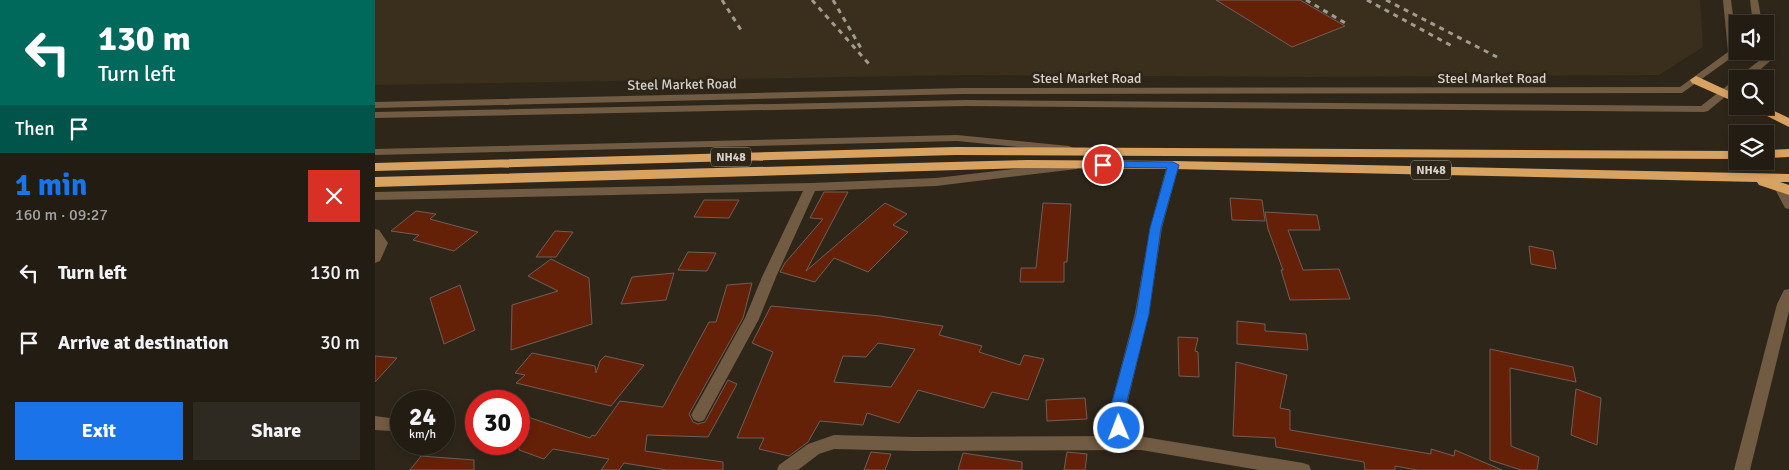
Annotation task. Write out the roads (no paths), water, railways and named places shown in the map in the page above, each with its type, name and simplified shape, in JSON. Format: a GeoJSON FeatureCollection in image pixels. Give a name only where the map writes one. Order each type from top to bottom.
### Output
{"type":"FeatureCollection","features":[{"type":"Feature","properties":{"kind":"highway"},"geometry":{"type":"LineString","coordinates":[[1696,80],[1729,95]]}},
{"type":"Feature","properties":{"kind":"highway"},"geometry":{"type":"LineString","coordinates":[[1772,115],[1789,123]]}},
{"type":"Feature","properties":{"kind":"highway","name":"NH48"},"geometry":{"type":"LineString","coordinates":[[375,167],[955,151],[1173,165],[1742,176],[1786,185]]}},
{"type":"Feature","properties":{"kind":"highway"},"geometry":{"type":"LineString","coordinates":[[1774,154],[1789,153]]}},
{"type":"Feature","properties":{"kind":"highway","name":"NH48"},"geometry":{"type":"LineString","coordinates":[[375,182],[1027,164],[1086,158],[1729,155]]}},
{"type":"Feature","properties":{"kind":"street","name":"Steel Market Road"},"geometry":{"type":"LineString","coordinates":[[375,105],[963,92],[1682,90],[1733,54],[1727,0]]}},
{"type":"Feature","properties":{"kind":"street"},"geometry":{"type":"LineString","coordinates":[[1754,0],[1756,15]]}},
{"type":"Feature","properties":{"kind":"street"},"geometry":{"type":"LineString","coordinates":[[1753,70],[1765,60]]}},
{"type":"Feature","properties":{"kind":"street","name":"Steel Market Road"},"geometry":{"type":"LineString","coordinates":[[375,115],[966,103],[1704,109],[1729,89]]}},
{"type":"Feature","properties":{"kind":"street"},"geometry":{"type":"LineString","coordinates":[[375,152],[957,138],[1086,158]]}},
{"type":"Feature","properties":{"kind":"street"},"geometry":{"type":"LineString","coordinates":[[375,196],[811,187],[936,182],[1086,158]]}},
{"type":"Feature","properties":{"kind":"street"},"geometry":{"type":"LineString","coordinates":[[1141,443],[1119,428],[1117,413],[1142,314],[1156,228],[1173,165]]}},
{"type":"Feature","properties":{"kind":"street"},"geometry":{"type":"LineString","coordinates":[[1786,185],[1789,206]]}},
{"type":"Feature","properties":{"kind":"street"},"geometry":{"type":"LineString","coordinates":[[699,415],[752,320],[769,277],[811,187]]}},
{"type":"Feature","properties":{"kind":"street"},"geometry":{"type":"LineString","coordinates":[[375,233],[382,244],[375,258]]}},
{"type":"Feature","properties":{"kind":"street"},"geometry":{"type":"LineString","coordinates":[[1742,470],[1784,304],[1789,294]]}},
{"type":"Feature","properties":{"kind":"street"},"geometry":{"type":"LineString","coordinates":[[375,423],[390,424]]}},
{"type":"Feature","properties":{"kind":"street"},"geometry":{"type":"LineString","coordinates":[[785,470],[814,449],[834,442],[1141,443],[1303,470]]}},
{"type":"Feature","properties":{"kind":"railway"},"geometry":{"type":"LineString","coordinates":[[722,0],[741,30]]}},
{"type":"Feature","properties":{"kind":"railway"},"geometry":{"type":"LineString","coordinates":[[812,0],[870,65]]}},
{"type":"Feature","properties":{"kind":"railway"},"geometry":{"type":"LineString","coordinates":[[833,0],[862,50]]}},
{"type":"Feature","properties":{"kind":"railway"},"geometry":{"type":"LineString","coordinates":[[1306,0],[1347,24]]}},
{"type":"Feature","properties":{"kind":"railway"},"geometry":{"type":"LineString","coordinates":[[1367,0],[1452,46]]}},
{"type":"Feature","properties":{"kind":"railway"},"geometry":{"type":"LineString","coordinates":[[1386,0],[1497,57]]}}]}
